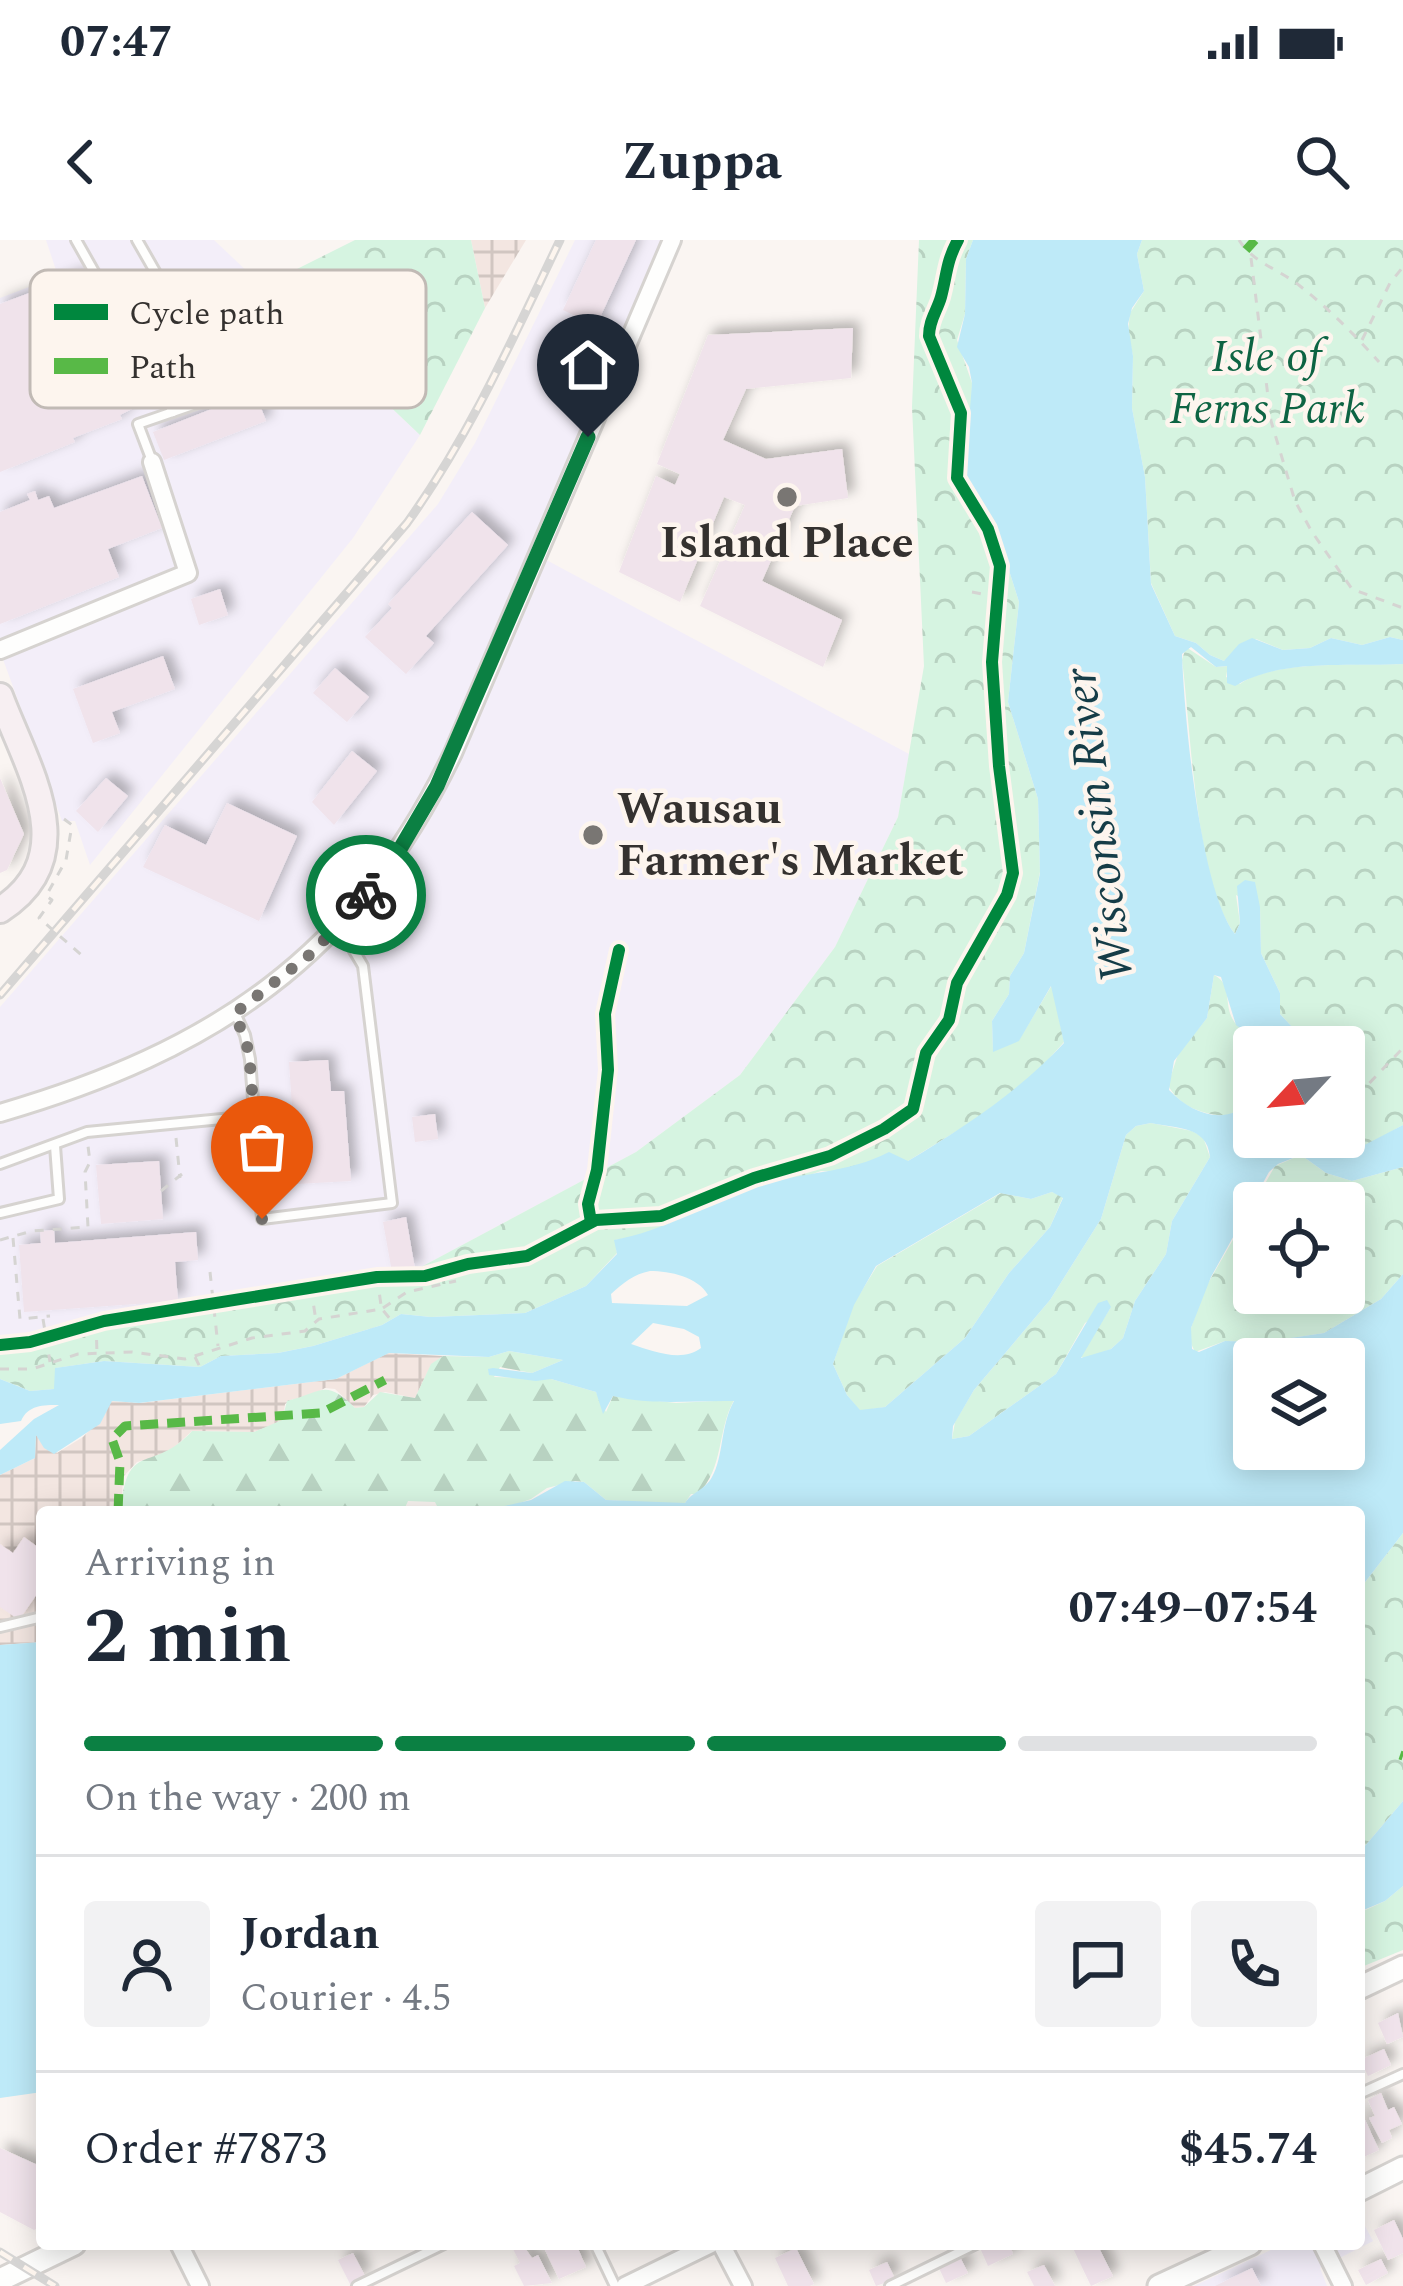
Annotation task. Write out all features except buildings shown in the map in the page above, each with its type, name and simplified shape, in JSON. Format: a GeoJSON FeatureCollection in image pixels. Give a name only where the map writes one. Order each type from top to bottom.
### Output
{"type":"FeatureCollection","features":[{"type":"Feature","properties":{"kind":"main road"},"geometry":{"type":"LineString","coordinates":[[0,696],[46,829],[41,889],[0,910]]}},
{"type":"Feature","properties":{"kind":"street"},"geometry":{"type":"LineString","coordinates":[[0,1114],[122,1071],[235,1013],[335,929],[392,861],[437,786],[672,240]]}},
{"type":"Feature","properties":{"kind":"street"},"geometry":{"type":"LineString","coordinates":[[0,650],[188,573],[152,462]]}},
{"type":"Feature","properties":{"kind":"street"},"geometry":{"type":"LineString","coordinates":[[1365,1985],[1403,1967]]}},
{"type":"Feature","properties":{"kind":"street"},"geometry":{"type":"LineString","coordinates":[[1365,2187],[1403,2168]]}},
{"type":"Feature","properties":{"kind":"street"},"geometry":{"type":"LineString","coordinates":[[0,2280],[62,2250]]}},
{"type":"Feature","properties":{"kind":"street"},"geometry":{"type":"LineString","coordinates":[[182,2250],[200,2286]]}},
{"type":"Feature","properties":{"kind":"street"},"geometry":{"type":"LineString","coordinates":[[625,2286],[699,2250]]}},
{"type":"Feature","properties":{"kind":"street"},"geometry":{"type":"LineString","coordinates":[[724,2250],[743,2286]]}},
{"type":"Feature","properties":{"kind":"street"},"geometry":{"type":"LineString","coordinates":[[1159,2286],[1237,2250]]}},
{"type":"Feature","properties":{"kind":"street"},"geometry":{"type":"LineString","coordinates":[[1325,2250],[1343,2286]]}},
{"type":"Feature","properties":{"kind":"lane"},"geometry":{"type":"LineString","coordinates":[[76,240],[93,270]]}},
{"type":"Feature","properties":{"kind":"lane"},"geometry":{"type":"LineString","coordinates":[[137,240],[154,270]]}},
{"type":"Feature","properties":{"kind":"lane"},"geometry":{"type":"LineString","coordinates":[[171,408],[173,412]]}},
{"type":"Feature","properties":{"kind":"lane"},"geometry":{"type":"LineString","coordinates":[[152,462],[138,424],[185,408]]}},
{"type":"Feature","properties":{"kind":"lane"},"geometry":{"type":"LineString","coordinates":[[235,1013],[248,1044],[262,1219],[392,1203],[363,967],[335,929]]}},
{"type":"Feature","properties":{"kind":"lane"},"geometry":{"type":"LineString","coordinates":[[0,1164],[87,1132],[253,1116]]}},
{"type":"Feature","properties":{"kind":"lane"},"geometry":{"type":"LineString","coordinates":[[0,1214],[59,1198],[55,1146]]}},
{"type":"Feature","properties":{"kind":"lane"},"geometry":{"type":"LineString","coordinates":[[0,1627],[36,1618]]}},
{"type":"Feature","properties":{"kind":"lane"},"geometry":{"type":"LineString","coordinates":[[1365,2091],[1403,2074]]}},
{"type":"Feature","properties":{"kind":"lane"},"geometry":{"type":"LineString","coordinates":[[357,2286],[432,2250]]}},
{"type":"Feature","properties":{"kind":"lane"},"geometry":{"type":"LineString","coordinates":[[598,2250],[615,2286]]}},
{"type":"Feature","properties":{"kind":"lane"},"geometry":{"type":"LineString","coordinates":[[890,2286],[964,2250]]}},
{"type":"Feature","properties":{"kind":"path"},"geometry":{"type":"LineString","coordinates":[[1241,243],[1251,258],[1271,421],[1295,501],[1352,589],[1403,608]]}},
{"type":"Feature","properties":{"kind":"path"},"geometry":{"type":"LineString","coordinates":[[1251,258],[1286,274],[1378,362]]}},
{"type":"Feature","properties":{"kind":"path"},"geometry":{"type":"LineString","coordinates":[[1361,342],[1403,266]]}},
{"type":"Feature","properties":{"kind":"path"},"geometry":{"type":"LineString","coordinates":[[972,592],[998,597]]}},
{"type":"Feature","properties":{"kind":"path"},"geometry":{"type":"LineString","coordinates":[[41,889],[52,901],[39,918],[85,958]]}},
{"type":"Feature","properties":{"kind":"path"},"geometry":{"type":"LineString","coordinates":[[386,904],[415,927]]}},
{"type":"Feature","properties":{"kind":"path"},"geometry":{"type":"LineString","coordinates":[[1365,1088],[1403,1048]]}},
{"type":"Feature","properties":{"kind":"path"},"geometry":{"type":"LineString","coordinates":[[176,1150],[180,1178]]}},
{"type":"Feature","properties":{"kind":"path"},"geometry":{"type":"LineString","coordinates":[[0,1240],[88,1227],[85,1172],[89,1157]]}},
{"type":"Feature","properties":{"kind":"path"},"geometry":{"type":"LineString","coordinates":[[161,1190],[187,1170]]}},
{"type":"Feature","properties":{"kind":"path"},"geometry":{"type":"LineString","coordinates":[[86,1196],[99,1194]]}},
{"type":"Feature","properties":{"kind":"path"},"geometry":{"type":"LineString","coordinates":[[13,1236],[20,1318],[50,1316]]}},
{"type":"Feature","properties":{"kind":"path"},"geometry":{"type":"LineString","coordinates":[[355,1280],[425,1276],[460,1266]]}},
{"type":"Feature","properties":{"kind":"path"},"geometry":{"type":"LineString","coordinates":[[210,1272],[207,1306],[218,1348]]}},
{"type":"Feature","properties":{"kind":"path"},"geometry":{"type":"LineString","coordinates":[[377,1276],[382,1309],[391,1320]]}},
{"type":"Feature","properties":{"kind":"path"},"geometry":{"type":"LineString","coordinates":[[0,1369],[28,1370],[72,1355],[194,1356],[252,1338],[305,1331],[316,1321],[382,1309],[395,1298],[456,1281]]}},
{"type":"Feature","properties":{"kind":"path"},"geometry":{"type":"LineString","coordinates":[[292,1291],[333,1284]]}},
{"type":"Feature","properties":{"kind":"path"},"geometry":{"type":"LineString","coordinates":[[311,1288],[316,1321]]}},
{"type":"Feature","properties":{"kind":"path"},"geometry":{"type":"LineString","coordinates":[[426,1288],[431,1296]]}},
{"type":"Feature","properties":{"kind":"path"},"geometry":{"type":"LineString","coordinates":[[207,1306],[232,1301]]}},
{"type":"Feature","properties":{"kind":"path"},"geometry":{"type":"LineString","coordinates":[[43,1317],[37,1340],[50,1363]]}},
{"type":"Feature","properties":{"kind":"path"},"geometry":{"type":"LineString","coordinates":[[98,1354],[89,1324],[116,1319]]}},
{"type":"Feature","properties":{"kind":"path"},"geometry":{"type":"LineString","coordinates":[[37,1340],[67,1331]]}},
{"type":"Feature","properties":{"kind":"path"},"geometry":{"type":"LineString","coordinates":[[194,1356],[200,1367]]}},
{"type":"Feature","properties":{"kind":"shaded area"},"geometry":{"type":"Polygon","coordinates":[[[46,240],[214,240],[246,270],[56,270],[46,240]]]}},
{"type":"Feature","properties":{"kind":"shaded area"},"geometry":{"type":"Polygon","coordinates":[[[471,240],[526,240],[485,308],[471,240]]]}},
{"type":"Feature","properties":{"kind":"shaded area"},"geometry":{"type":"Polygon","coordinates":[[[575,240],[672,240],[537,555],[909,754],[898,817],[835,947],[740,1075],[636,1152],[421,1267],[388,1268],[265,1289],[157,1316],[0,1342],[0,1007],[438,504],[475,443],[575,240]]]}},
{"type":"Feature","properties":{"kind":"shaded area"},"geometry":{"type":"Polygon","coordinates":[[[30,287],[30,408],[391,408],[420,435],[353,538],[90,865],[75,821],[62,821],[0,651],[0,298],[30,287]]]}},
{"type":"Feature","properties":{"kind":"shaded area"},"geometry":{"type":"Polygon","coordinates":[[[388,1353],[443,1356],[431,1365],[415,1398],[385,1392],[355,1408],[335,1389],[325,1388],[285,1404],[283,1420],[278,1423],[254,1432],[192,1431],[167,1454],[137,1462],[123,1477],[121,1506],[36,1506],[36,1642],[0,1645],[0,1475],[35,1458],[36,1435],[57,1453],[83,1437],[112,1401],[140,1403],[336,1379],[388,1353]]]}},
{"type":"Feature","properties":{"kind":"shaded area"},"geometry":{"type":"Polygon","coordinates":[[[1271,2250],[1355,2250],[1320,2268],[1327,2286],[1194,2286],[1271,2250]]]}},
{"type":"Feature","properties":{"kind":"green space"},"geometry":{"type":"Polygon","coordinates":[[[355,240],[471,240],[485,308],[420,435],[392,408],[426,408],[426,270],[295,270],[355,240]]]}},
{"type":"Feature","properties":{"kind":"green space"},"geometry":{"type":"Polygon","coordinates":[[[919,240],[973,240],[966,259],[965,314],[957,340],[972,383],[971,425],[963,464],[972,491],[994,523],[1019,602],[1008,702],[1038,799],[1040,872],[1024,953],[1010,976],[1009,994],[992,1021],[993,1050],[1019,1040],[1052,985],[1064,1042],[1029,1081],[908,1161],[821,1171],[644,1235],[615,1240],[617,1253],[586,1286],[525,1313],[401,1314],[382,1325],[313,1346],[221,1356],[200,1367],[104,1361],[56,1368],[55,1389],[30,1391],[0,1379],[0,1342],[137,1320],[320,1280],[421,1267],[636,1152],[740,1075],[835,947],[898,817],[924,666],[912,407],[919,240]]]}},
{"type":"Feature","properties":{"kind":"green space","name":"Isle of Ferns Park"},"geometry":{"type":"Polygon","coordinates":[[[1142,240],[1403,240],[1403,640],[1390,637],[1362,645],[1331,638],[1310,648],[1283,650],[1256,639],[1224,661],[1175,636],[1151,583],[1145,477],[1132,408],[1133,356],[1128,332],[1130,313],[1144,291],[1137,254],[1142,240]]]}},
{"type":"Feature","properties":{"kind":"green space"},"geometry":{"type":"Polygon","coordinates":[[[1186,647],[1216,667],[1228,666],[1226,677],[1240,684],[1296,667],[1403,664],[1403,1125],[1365,1146],[1365,1026],[1291,1026],[1280,1014],[1280,993],[1261,953],[1260,907],[1236,895],[1240,923],[1235,934],[1222,910],[1203,842],[1182,660],[1186,647]]]}},
{"type":"Feature","properties":{"kind":"green space"},"geometry":{"type":"Polygon","coordinates":[[[1214,975],[1225,988],[1238,1026],[1233,1026],[1233,1113],[1228,1116],[1193,1108],[1168,1085],[1178,1054],[1207,1018],[1214,975]]]}},
{"type":"Feature","properties":{"kind":"green space"},"geometry":{"type":"Polygon","coordinates":[[[1151,1123],[1203,1137],[1210,1157],[1172,1221],[1166,1254],[1135,1301],[1123,1338],[1111,1349],[1085,1359],[1080,1356],[1111,1307],[1085,1323],[1056,1374],[969,1436],[952,1439],[955,1422],[974,1390],[1050,1300],[1101,1219],[1126,1135],[1136,1126],[1151,1123]]]}},
{"type":"Feature","properties":{"kind":"green space"},"geometry":{"type":"Polygon","coordinates":[[[1294,1158],[1305,1158],[1326,1173],[1352,1181],[1403,1167],[1403,1274],[1381,1299],[1365,1309],[1365,1182],[1266,1182],[1275,1166],[1294,1158]]]}},
{"type":"Feature","properties":{"kind":"green space"},"geometry":{"type":"Polygon","coordinates":[[[1052,1192],[1063,1197],[1050,1227],[1009,1273],[965,1338],[885,1407],[860,1411],[833,1364],[853,1305],[877,1266],[1001,1193],[1031,1199],[1052,1192]]]}},
{"type":"Feature","properties":{"kind":"green space"},"geometry":{"type":"Polygon","coordinates":[[[1233,1240],[1233,1314],[1356,1314],[1324,1333],[1233,1338],[1195,1352],[1188,1337],[1203,1292],[1233,1240]]]}},
{"type":"Feature","properties":{"kind":"green space"},"geometry":{"type":"Polygon","coordinates":[[[509,1351],[563,1360],[532,1373],[500,1367],[494,1377],[551,1379],[596,1392],[606,1412],[613,1396],[676,1403],[734,1400],[706,1484],[678,1504],[606,1500],[584,1482],[575,1481],[547,1488],[511,1506],[408,1501],[406,1506],[122,1506],[135,1465],[165,1452],[192,1431],[254,1432],[282,1420],[287,1401],[323,1390],[337,1393],[355,1408],[364,1407],[380,1392],[415,1398],[431,1364],[443,1356],[489,1357],[509,1351]]]}},
{"type":"Feature","properties":{"kind":"green space"},"geometry":{"type":"Polygon","coordinates":[[[1403,1533],[1403,1801],[1365,1846],[1365,1582],[1403,1533]]]}},
{"type":"Feature","properties":{"kind":"green space"},"geometry":{"type":"Polygon","coordinates":[[[1403,1886],[1403,1950],[1365,1966],[1365,1910],[1403,1886]]]}},
{"type":"Feature","properties":{"kind":"water","name":"Wisconsin River"},"geometry":{"type":"Polygon","coordinates":[[[973,240],[1142,240],[1137,254],[1144,291],[1128,324],[1132,408],[1145,477],[1151,584],[1175,636],[1224,661],[1239,644],[1252,638],[1283,650],[1310,648],[1331,638],[1362,645],[1390,637],[1403,640],[1403,664],[1294,668],[1235,686],[1227,683],[1227,666],[1216,667],[1191,647],[1182,654],[1190,757],[1212,880],[1235,934],[1240,923],[1237,886],[1245,880],[1255,882],[1261,953],[1280,993],[1280,1014],[1291,1026],[1237,1026],[1221,977],[1214,975],[1207,1018],[1174,1061],[1169,1090],[1199,1111],[1233,1113],[1233,1158],[1293,1158],[1278,1164],[1263,1182],[1233,1182],[1233,1237],[1191,1328],[1192,1349],[1199,1352],[1233,1341],[1233,1470],[1365,1470],[1365,1338],[1290,1338],[1324,1333],[1356,1314],[1365,1314],[1365,1309],[1381,1299],[1403,1274],[1403,1533],[1365,1582],[1365,1506],[505,1506],[531,1500],[565,1481],[584,1482],[606,1500],[685,1503],[712,1477],[734,1401],[658,1402],[613,1396],[603,1414],[596,1392],[551,1379],[489,1375],[488,1369],[493,1368],[532,1373],[563,1360],[509,1351],[489,1357],[389,1353],[336,1379],[139,1403],[112,1401],[100,1424],[54,1454],[36,1435],[35,1458],[0,1475],[0,1450],[34,1419],[59,1405],[37,1407],[21,1421],[0,1424],[0,1379],[30,1391],[54,1389],[55,1368],[104,1361],[200,1367],[221,1356],[313,1346],[382,1325],[401,1314],[525,1313],[586,1286],[617,1254],[614,1240],[771,1182],[856,1165],[889,1152],[908,1161],[990,1107],[1064,1043],[1051,986],[1019,1041],[993,1052],[992,1021],[1009,994],[1010,976],[1024,953],[1040,873],[1038,799],[1008,702],[1019,602],[994,523],[965,474],[972,383],[957,347],[965,314],[966,259],[973,240]],[[1151,1123],[1136,1126],[1126,1135],[1101,1219],[1050,1300],[974,1390],[953,1426],[952,1439],[969,1436],[1056,1374],[1098,1303],[1107,1300],[1111,1307],[1081,1358],[1111,1349],[1123,1338],[1135,1301],[1166,1254],[1172,1221],[1210,1157],[1203,1139],[1189,1130],[1151,1123]],[[1052,1192],[1031,1199],[1000,1193],[876,1266],[854,1305],[833,1364],[847,1395],[860,1410],[885,1407],[965,1338],[1009,1273],[1050,1227],[1063,1198],[1052,1192]],[[658,1271],[629,1279],[611,1294],[612,1303],[687,1306],[708,1295],[683,1276],[658,1271]],[[653,1323],[631,1344],[676,1355],[701,1348],[699,1337],[684,1329],[653,1323]]]}},
{"type":"Feature","properties":{"kind":"water"},"geometry":{"type":"Polygon","coordinates":[[[1403,1125],[1403,1167],[1352,1181],[1326,1173],[1305,1158],[1365,1158],[1365,1145],[1403,1125]]]}},
{"type":"Feature","properties":{"kind":"water"},"geometry":{"type":"Polygon","coordinates":[[[36,1642],[36,2093],[0,2098],[0,1645],[36,1642]]]}},
{"type":"Feature","properties":{"kind":"water"},"geometry":{"type":"Polygon","coordinates":[[[1403,1801],[1403,1886],[1365,1909],[1365,1846],[1403,1801]]]}},
{"type":"Feature","properties":{"kind":"railway"},"geometry":{"type":"LineString","coordinates":[[0,995],[407,523],[471,421],[560,240]]}},
{"type":"Feature","properties":{"kind":"railway"},"geometry":{"type":"LineString","coordinates":[[0,2252],[55,2286]]}},
{"type":"Feature","properties":{"kind":"marked path"},"geometry":{"type":"LineString","coordinates":[[1246,250],[1255,240]]}},
{"type":"Feature","properties":{"kind":"marked path"},"geometry":{"type":"LineString","coordinates":[[118,1506],[120,1462],[112,1439],[125,1426],[321,1413],[385,1380]]}},
{"type":"Feature","properties":{"kind":"cycle path"},"geometry":{"type":"LineString","coordinates":[[0,1345],[30,1342],[104,1321],[377,1277],[425,1276],[527,1256],[596,1220],[661,1216],[754,1178],[830,1156],[913,1109],[926,1053],[949,1020],[957,983],[1007,895],[1013,873],[992,662],[1000,566],[988,529],[957,478],[961,413],[929,336],[958,240]]}},
{"type":"Feature","properties":{"kind":"cycle path"},"geometry":{"type":"LineString","coordinates":[[591,1222],[588,1204],[597,1170],[608,1070],[605,1014],[619,950]]}},
{"type":"Feature","properties":{"kind":"way so far"},"geometry":{"type":"LineString","coordinates":[[262,1219],[249,1052],[235,1013],[312,953],[366,895]]}},
{"type":"Feature","properties":{"kind":"place","name":"Island Place"},"geometry":{"type":"Point","coordinates":[787,497]}},
{"type":"Feature","properties":{"kind":"place","name":"Wausau Farmer's Market"},"geometry":{"type":"Point","coordinates":[593,835]}},
{"type":"Feature","properties":{"kind":"route"},"geometry":{"type":"LineString","coordinates":[[366,895],[437,786],[588,437]]}}]}
